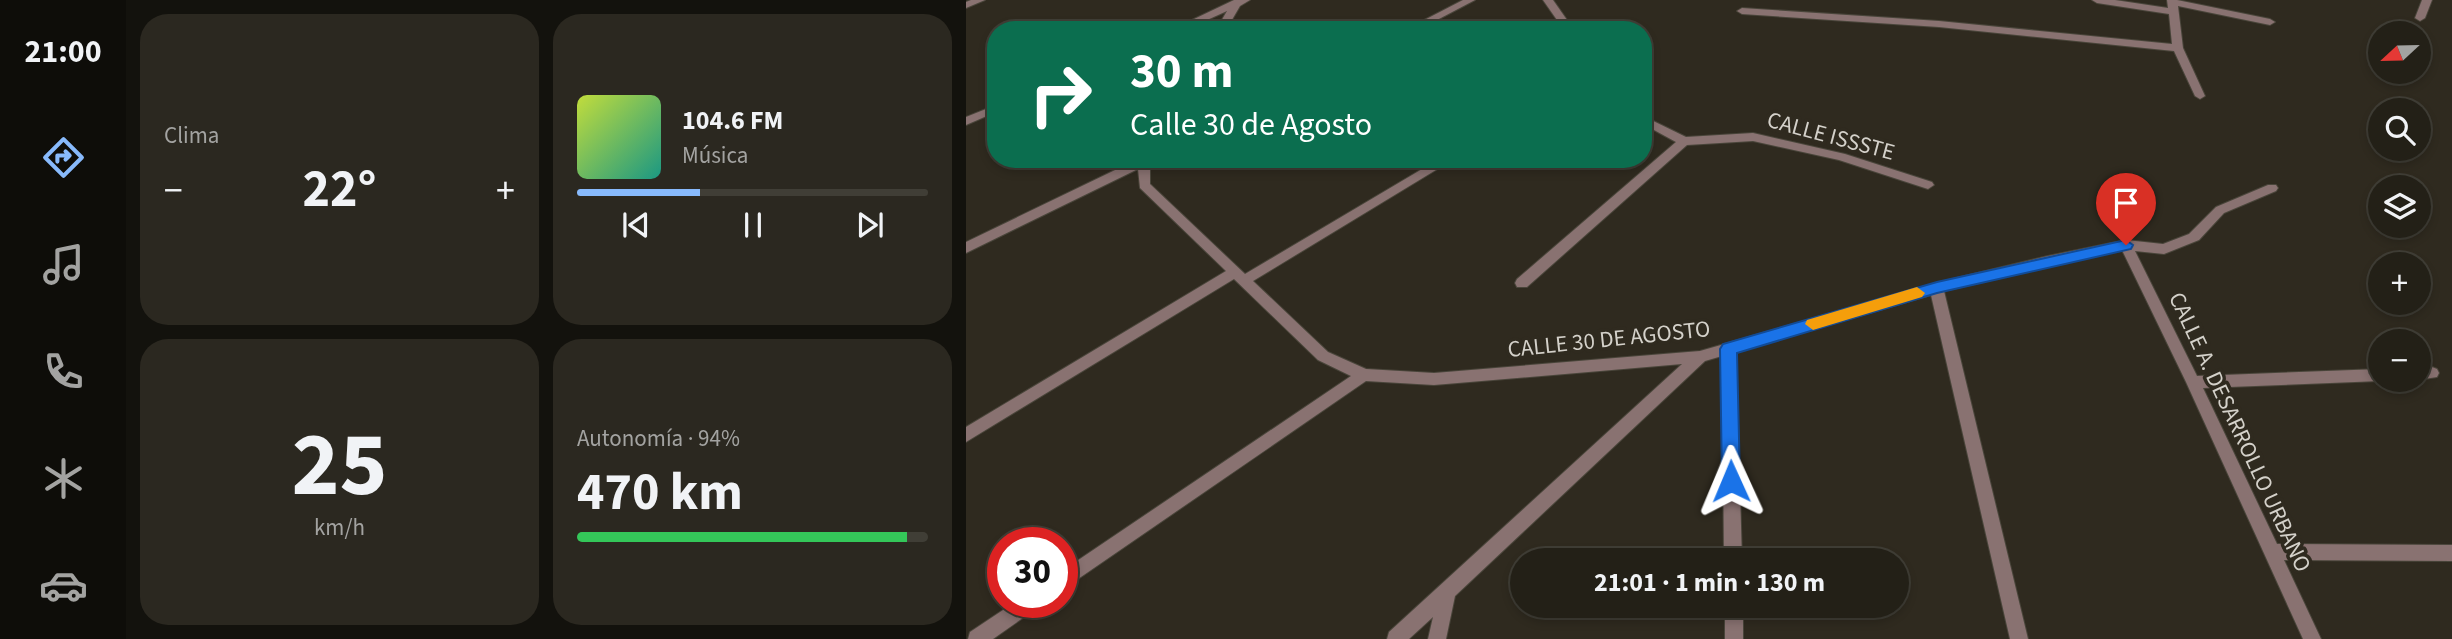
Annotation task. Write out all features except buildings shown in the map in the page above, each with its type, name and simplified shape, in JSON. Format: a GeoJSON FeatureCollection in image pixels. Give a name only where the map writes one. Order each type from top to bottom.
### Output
{"type":"FeatureCollection","features":[{"type":"Feature","properties":{"kind":"street"},"geometry":{"type":"LineString","coordinates":[[966,5],[980,0]]}},
{"type":"Feature","properties":{"kind":"street"},"geometry":{"type":"LineString","coordinates":[[1428,21],[1470,0]]}},
{"type":"Feature","properties":{"kind":"street"},"geometry":{"type":"LineString","coordinates":[[1548,0],[1563,21]]}},
{"type":"Feature","properties":{"kind":"street"},"geometry":{"type":"LineString","coordinates":[[2097,0],[2172,5],[2270,22]]}},
{"type":"Feature","properties":{"kind":"street"},"geometry":{"type":"LineString","coordinates":[[2420,18],[2427,0]]}},
{"type":"Feature","properties":{"kind":"street"},"geometry":{"type":"LineString","coordinates":[[1196,21],[1240,1]]}},
{"type":"Feature","properties":{"kind":"street"},"geometry":{"type":"LineString","coordinates":[[1227,21],[1240,1]]}},
{"type":"Feature","properties":{"kind":"street"},"geometry":{"type":"LineString","coordinates":[[2172,5],[2178,48],[2200,96]]}},
{"type":"Feature","properties":{"kind":"street"},"geometry":{"type":"LineString","coordinates":[[1742,11],[1938,24],[2178,48]]}},
{"type":"Feature","properties":{"kind":"street"},"geometry":{"type":"LineString","coordinates":[[966,121],[987,112]]}},
{"type":"Feature","properties":{"kind":"street"},"geometry":{"type":"LineString","coordinates":[[1522,283],[1684,141],[1652,124]]}},
{"type":"Feature","properties":{"kind":"street","name":"CALLE ISSSTE"},"geometry":{"type":"LineString","coordinates":[[1684,141],[1753,136],[1841,157],[1928,186]]}},
{"type":"Feature","properties":{"kind":"street"},"geometry":{"type":"LineString","coordinates":[[966,248],[1129,168]]}},
{"type":"Feature","properties":{"kind":"street","name":"CALLE 30 DE AGOSTO"},"geometry":{"type":"LineString","coordinates":[[1145,168],[1144,185],[1323,356],[1364,375],[1434,379],[1699,357],[1937,288],[2126,245],[2164,249],[2194,237],[2220,210],[2272,188]]}},
{"type":"Feature","properties":{"kind":"street"},"geometry":{"type":"LineString","coordinates":[[966,435],[1432,168]]}},
{"type":"Feature","properties":{"kind":"street","name":"CALLE A. DESARROLLO URBANO"},"geometry":{"type":"LineString","coordinates":[[2126,245],[2193,382],[2312,639]]}},
{"type":"Feature","properties":{"kind":"street"},"geometry":{"type":"LineString","coordinates":[[1937,288],[2019,639]]}},
{"type":"Feature","properties":{"kind":"street"},"geometry":{"type":"LineString","coordinates":[[1729,349],[1733,548]]}},
{"type":"Feature","properties":{"kind":"street"},"geometry":{"type":"LineString","coordinates":[[1396,639],[1699,357]]}},
{"type":"Feature","properties":{"kind":"street"},"geometry":{"type":"LineString","coordinates":[[1078,570],[1364,375]]}},
{"type":"Feature","properties":{"kind":"street"},"geometry":{"type":"LineString","coordinates":[[2193,382],[2368,375]]}},
{"type":"Feature","properties":{"kind":"street"},"geometry":{"type":"LineString","coordinates":[[2273,552],[2452,553]]}},
{"type":"Feature","properties":{"kind":"street"},"geometry":{"type":"LineString","coordinates":[[1437,639],[1447,592]]}},
{"type":"Feature","properties":{"kind":"street"},"geometry":{"type":"LineString","coordinates":[[977,639],[1008,618]]}},
{"type":"Feature","properties":{"kind":"street"},"geometry":{"type":"LineString","coordinates":[[1734,618],[1734,639]]}},
{"type":"Feature","properties":{"kind":"slow traffic"},"geometry":{"type":"LineString","coordinates":[[1813,324],[1917,293]]}},
{"type":"Feature","properties":{"kind":"route"},"geometry":{"type":"LineString","coordinates":[[1731,481],[1729,349],[1937,288],[2126,245]]}}]}
